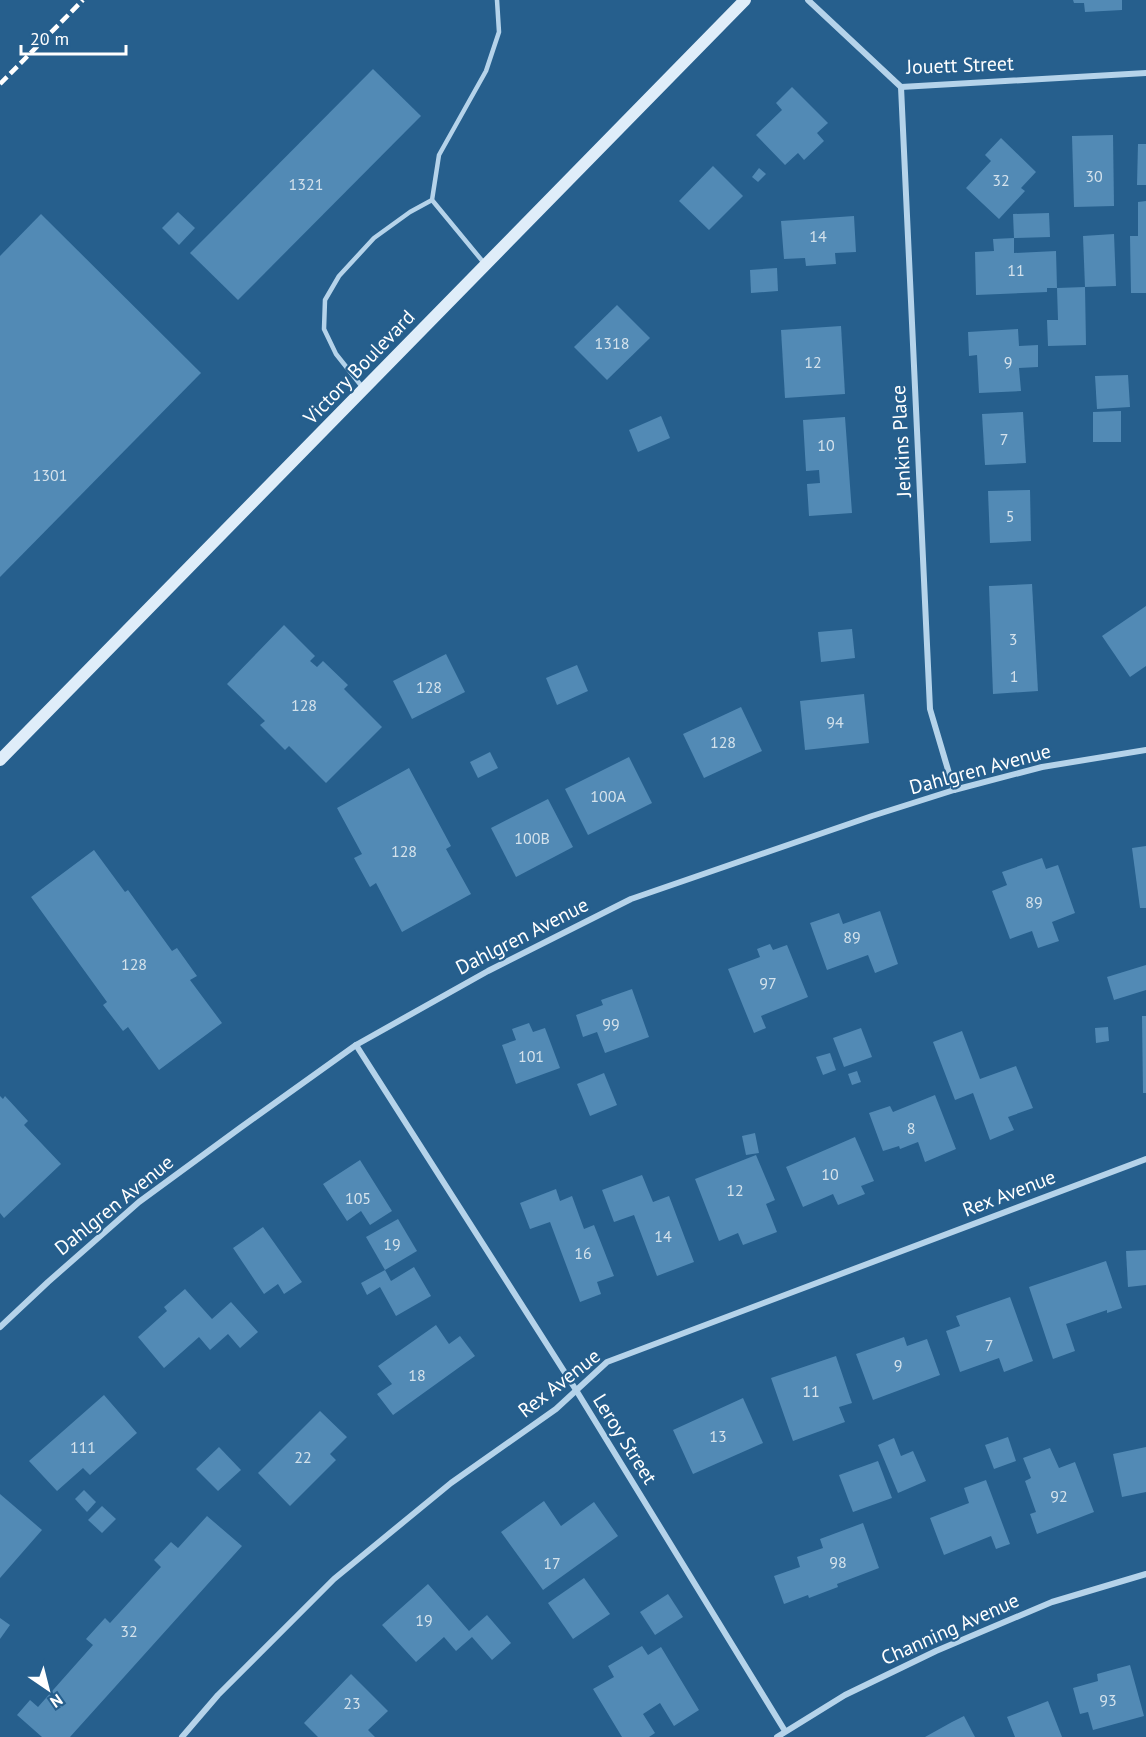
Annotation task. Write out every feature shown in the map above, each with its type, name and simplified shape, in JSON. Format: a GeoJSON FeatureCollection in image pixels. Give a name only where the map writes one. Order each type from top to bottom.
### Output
{"type":"FeatureCollection","features":[{"type":"Feature","properties":{"kind":"main road","name":"Victory Boulevard"},"geometry":{"type":"LineString","coordinates":[[0,760],[745,0]]}},
{"type":"Feature","properties":{"kind":"street","name":"Jouett Street"},"geometry":{"type":"LineString","coordinates":[[808,0],[902,87],[1146,73]]}},
{"type":"Feature","properties":{"kind":"street","name":"Jenkins Place"},"geometry":{"type":"LineString","coordinates":[[902,87],[930,709],[954,789]]}},
{"type":"Feature","properties":{"kind":"street","name":"Dahlgren Avenue"},"geometry":{"type":"LineString","coordinates":[[0,1327],[139,1202],[356,1045],[488,970],[631,899],[954,789],[1042,767],[1146,750]]}},
{"type":"Feature","properties":{"kind":"street","name":"Leroy Street"},"geometry":{"type":"LineString","coordinates":[[356,1045],[576,1390],[785,1731]]}},
{"type":"Feature","properties":{"kind":"street","name":"Rex Avenue"},"geometry":{"type":"LineString","coordinates":[[182,1737],[218,1695],[334,1579],[451,1482],[556,1409],[607,1362],[1146,1159]]}},
{"type":"Feature","properties":{"kind":"street","name":"Channing Avenue"},"geometry":{"type":"LineString","coordinates":[[777,1737],[845,1695],[936,1651],[1052,1602],[1146,1574]]}},
{"type":"Feature","properties":{"kind":"lane"},"geometry":{"type":"LineString","coordinates":[[486,265],[432,200],[439,155],[486,71],[499,32],[497,0]]}},
{"type":"Feature","properties":{"kind":"lane"},"geometry":{"type":"LineString","coordinates":[[364,389],[336,354],[324,328],[325,300],[339,276],[374,238],[410,212],[432,200]]}},
{"type":"Feature","properties":{"kind":"building"},"geometry":{"type":"Polygon","coordinates":[[[1073,0],[1122,0],[1122,10],[1085,12],[1084,3],[1074,3],[1073,0]]]}},
{"type":"Feature","properties":{"kind":"building"},"geometry":{"type":"Polygon","coordinates":[[[373,69],[421,116],[238,300],[190,253],[373,69]]]}},
{"type":"Feature","properties":{"kind":"building"},"geometry":{"type":"Polygon","coordinates":[[[792,87],[828,123],[817,133],[824,141],[804,160],[798,153],[785,165],[756,135],[782,110],[776,103],[792,87]]]}},
{"type":"Feature","properties":{"kind":"building"},"geometry":{"type":"Polygon","coordinates":[[[1113,135],[1114,206],[1074,207],[1072,136],[1113,135]]]}},
{"type":"Feature","properties":{"kind":"building"},"geometry":{"type":"Polygon","coordinates":[[[1001,138],[1036,172],[1021,188],[1025,191],[999,219],[966,188],[991,161],[985,155],[1001,138]]]}},
{"type":"Feature","properties":{"kind":"building"},"geometry":{"type":"Polygon","coordinates":[[[1138,144],[1146,144],[1146,185],[1137,185],[1138,144]]]}},
{"type":"Feature","properties":{"kind":"building"},"geometry":{"type":"Polygon","coordinates":[[[713,166],[743,196],[709,230],[679,201],[713,166]]]}},
{"type":"Feature","properties":{"kind":"building"},"geometry":{"type":"Polygon","coordinates":[[[759,168],[766,174],[758,182],[752,177],[759,168]]]}},
{"type":"Feature","properties":{"kind":"building"},"geometry":{"type":"Polygon","coordinates":[[[1146,201],[1146,293],[1131,293],[1130,236],[1138,236],[1138,202],[1146,201]]]}},
{"type":"Feature","properties":{"kind":"building"},"geometry":{"type":"Polygon","coordinates":[[[178,212],[195,228],[179,245],[162,228],[178,212]]]}},
{"type":"Feature","properties":{"kind":"building"},"geometry":{"type":"Polygon","coordinates":[[[1049,213],[1050,237],[1014,238],[1013,214],[1049,213]]]}},
{"type":"Feature","properties":{"kind":"building"},"geometry":{"type":"Polygon","coordinates":[[[41,214],[201,373],[0,577],[0,256],[41,214]]]}},
{"type":"Feature","properties":{"kind":"building"},"geometry":{"type":"Polygon","coordinates":[[[854,216],[856,252],[835,253],[836,264],[806,266],[805,258],[784,259],[781,221],[854,216]]]}},
{"type":"Feature","properties":{"kind":"building"},"geometry":{"type":"Polygon","coordinates":[[[1114,234],[1116,286],[1085,287],[1083,236],[1114,234]]]}},
{"type":"Feature","properties":{"kind":"building"},"geometry":{"type":"Polygon","coordinates":[[[1014,238],[1014,253],[1056,251],[1057,288],[1047,288],[1047,292],[976,295],[975,252],[994,251],[993,239],[1014,238]]]}},
{"type":"Feature","properties":{"kind":"building"},"geometry":{"type":"Polygon","coordinates":[[[777,268],[778,291],[751,293],[750,270],[777,268]]]}},
{"type":"Feature","properties":{"kind":"building"},"geometry":{"type":"Polygon","coordinates":[[[1085,287],[1086,345],[1048,346],[1047,320],[1058,320],[1057,288],[1085,287]]]}},
{"type":"Feature","properties":{"kind":"building"},"geometry":{"type":"Polygon","coordinates":[[[617,305],[650,338],[607,380],[574,347],[617,305]]]}},
{"type":"Feature","properties":{"kind":"building"},"geometry":{"type":"Polygon","coordinates":[[[841,326],[845,394],[785,398],[781,330],[841,326]]]}},
{"type":"Feature","properties":{"kind":"building"},"geometry":{"type":"Polygon","coordinates":[[[1018,329],[1019,346],[1038,345],[1038,367],[1019,368],[1021,391],[979,393],[977,355],[969,356],[968,332],[1018,329]]]}},
{"type":"Feature","properties":{"kind":"building"},"geometry":{"type":"Polygon","coordinates":[[[1128,375],[1130,407],[1097,409],[1095,376],[1128,375]]]}},
{"type":"Feature","properties":{"kind":"building"},"geometry":{"type":"Polygon","coordinates":[[[1121,411],[1121,442],[1093,442],[1093,412],[1121,411]]]}},
{"type":"Feature","properties":{"kind":"building"},"geometry":{"type":"Polygon","coordinates":[[[1023,412],[1026,463],[985,465],[982,414],[1023,412]]]}},
{"type":"Feature","properties":{"kind":"building"},"geometry":{"type":"Polygon","coordinates":[[[661,416],[670,438],[638,452],[629,430],[661,416]]]}},
{"type":"Feature","properties":{"kind":"building"},"geometry":{"type":"Polygon","coordinates":[[[845,417],[852,513],[809,516],[807,484],[820,483],[819,470],[806,471],[803,420],[845,417]]]}},
{"type":"Feature","properties":{"kind":"building"},"geometry":{"type":"Polygon","coordinates":[[[1030,490],[1031,541],[990,543],[988,491],[1030,490]]]}},
{"type":"Feature","properties":{"kind":"building"},"geometry":{"type":"Polygon","coordinates":[[[1032,584],[1038,691],[993,694],[989,586],[1032,584]]]}},
{"type":"Feature","properties":{"kind":"building"},"geometry":{"type":"Polygon","coordinates":[[[1146,606],[1146,666],[1130,677],[1102,636],[1146,606]]]}},
{"type":"Feature","properties":{"kind":"building"},"geometry":{"type":"Polygon","coordinates":[[[284,625],[315,656],[310,661],[317,667],[323,661],[348,685],[344,689],[382,727],[326,783],[289,746],[285,750],[260,725],[265,721],[227,684],[284,625]]]}},
{"type":"Feature","properties":{"kind":"building"},"geometry":{"type":"Polygon","coordinates":[[[852,629],[855,658],[821,662],[818,632],[852,629]]]}},
{"type":"Feature","properties":{"kind":"building"},"geometry":{"type":"Polygon","coordinates":[[[446,654],[465,692],[412,719],[393,681],[446,654]]]}},
{"type":"Feature","properties":{"kind":"building"},"geometry":{"type":"Polygon","coordinates":[[[577,665],[588,691],[557,705],[546,678],[577,665]]]}},
{"type":"Feature","properties":{"kind":"building"},"geometry":{"type":"Polygon","coordinates":[[[864,694],[869,743],[805,750],[800,701],[864,694]]]}},
{"type":"Feature","properties":{"kind":"building"},"geometry":{"type":"Polygon","coordinates":[[[741,707],[762,751],[704,778],[683,734],[741,707]]]}},
{"type":"Feature","properties":{"kind":"building"},"geometry":{"type":"Polygon","coordinates":[[[490,752],[498,768],[478,778],[470,762],[490,752]]]}},
{"type":"Feature","properties":{"kind":"building"},"geometry":{"type":"Polygon","coordinates":[[[629,757],[652,803],[588,835],[565,789],[629,757]]]}},
{"type":"Feature","properties":{"kind":"building"},"geometry":{"type":"Polygon","coordinates":[[[409,768],[451,846],[446,849],[471,894],[402,932],[376,883],[370,887],[354,858],[362,854],[337,808],[409,768]]]}},
{"type":"Feature","properties":{"kind":"building"},"geometry":{"type":"Polygon","coordinates":[[[548,799],[573,847],[516,877],[491,828],[548,799]]]}},
{"type":"Feature","properties":{"kind":"building"},"geometry":{"type":"Polygon","coordinates":[[[1146,846],[1146,908],[1140,908],[1132,848],[1146,846]]]}},
{"type":"Feature","properties":{"kind":"building"},"geometry":{"type":"Polygon","coordinates":[[[94,850],[125,892],[128,890],[172,951],[177,948],[197,976],[190,980],[222,1023],[159,1070],[128,1027],[123,1031],[103,1005],[107,1002],[31,897],[94,850]]]}},
{"type":"Feature","properties":{"kind":"building"},"geometry":{"type":"Polygon","coordinates":[[[1042,858],[1046,869],[1058,865],[1075,913],[1052,922],[1059,941],[1038,948],[1032,931],[1010,939],[992,891],[1007,885],[1002,872],[1042,858]]]}},
{"type":"Feature","properties":{"kind":"building"},"geometry":{"type":"Polygon","coordinates":[[[880,911],[898,964],[875,973],[868,955],[827,970],[810,923],[839,913],[843,924],[880,911]]]}},
{"type":"Feature","properties":{"kind":"building"},"geometry":{"type":"Polygon","coordinates":[[[770,944],[773,950],[787,945],[808,997],[761,1016],[766,1028],[754,1033],[728,969],[760,957],[757,949],[770,944]]]}},
{"type":"Feature","properties":{"kind":"building"},"geometry":{"type":"Polygon","coordinates":[[[1146,965],[1146,990],[1114,1000],[1107,977],[1146,965]]]}},
{"type":"Feature","properties":{"kind":"building"},"geometry":{"type":"Polygon","coordinates":[[[632,989],[649,1037],[605,1053],[597,1032],[583,1037],[576,1015],[603,1005],[601,1000],[632,989]]]}},
{"type":"Feature","properties":{"kind":"building"},"geometry":{"type":"Polygon","coordinates":[[[1142,1016],[1146,1016],[1146,1093],[1143,1093],[1142,1016]]]}},
{"type":"Feature","properties":{"kind":"building"},"geometry":{"type":"Polygon","coordinates":[[[529,1023],[533,1032],[545,1028],[560,1068],[516,1084],[502,1045],[516,1040],[512,1029],[529,1023]]]}},
{"type":"Feature","properties":{"kind":"building"},"geometry":{"type":"Polygon","coordinates":[[[1108,1027],[1109,1041],[1096,1043],[1095,1028],[1108,1027]]]}},
{"type":"Feature","properties":{"kind":"building"},"geometry":{"type":"Polygon","coordinates":[[[861,1028],[872,1057],[844,1067],[833,1038],[861,1028]]]}},
{"type":"Feature","properties":{"kind":"building"},"geometry":{"type":"Polygon","coordinates":[[[962,1031],[980,1079],[1016,1066],[1033,1108],[1008,1117],[1014,1130],[990,1140],[973,1093],[955,1100],[933,1042],[962,1031]]]}},
{"type":"Feature","properties":{"kind":"building"},"geometry":{"type":"Polygon","coordinates":[[[830,1053],[836,1070],[823,1075],[816,1057],[830,1053]]]}},
{"type":"Feature","properties":{"kind":"building"},"geometry":{"type":"Polygon","coordinates":[[[857,1071],[861,1082],[852,1085],[848,1074],[857,1071]]]}},
{"type":"Feature","properties":{"kind":"building"},"geometry":{"type":"Polygon","coordinates":[[[604,1073],[617,1105],[590,1116],[577,1084],[604,1073]]]}},
{"type":"Feature","properties":{"kind":"building"},"geometry":{"type":"Polygon","coordinates":[[[935,1095],[956,1149],[925,1162],[918,1142],[900,1149],[899,1146],[883,1151],[869,1113],[890,1106],[893,1112],[935,1095]]]}},
{"type":"Feature","properties":{"kind":"building"},"geometry":{"type":"Polygon","coordinates":[[[0,1096],[3,1099],[5,1096],[28,1121],[24,1125],[61,1164],[4,1218],[0,1213],[0,1096]]]}},
{"type":"Feature","properties":{"kind":"building"},"geometry":{"type":"Polygon","coordinates":[[[755,1133],[759,1153],[746,1155],[742,1136],[755,1133]]]}},
{"type":"Feature","properties":{"kind":"building"},"geometry":{"type":"Polygon","coordinates":[[[855,1137],[874,1181],[861,1186],[865,1194],[838,1205],[833,1194],[803,1207],[786,1167],[855,1137]]]}},
{"type":"Feature","properties":{"kind":"building"},"geometry":{"type":"Polygon","coordinates":[[[756,1155],[775,1200],[766,1204],[777,1232],[743,1245],[738,1233],[719,1241],[695,1179],[756,1155]]]}},
{"type":"Feature","properties":{"kind":"building"},"geometry":{"type":"Polygon","coordinates":[[[360,1160],[392,1211],[370,1225],[361,1211],[347,1221],[323,1184],[360,1160]]]}},
{"type":"Feature","properties":{"kind":"building"},"geometry":{"type":"Polygon","coordinates":[[[642,1175],[653,1202],[669,1196],[694,1262],[657,1276],[634,1215],[614,1222],[602,1190],[642,1175]]]}},
{"type":"Feature","properties":{"kind":"building"},"geometry":{"type":"Polygon","coordinates":[[[556,1189],[560,1201],[572,1196],[584,1229],[594,1225],[614,1276],[597,1282],[601,1294],[580,1302],[550,1222],[530,1229],[520,1203],[556,1189]]]}},
{"type":"Feature","properties":{"kind":"building"},"geometry":{"type":"Polygon","coordinates":[[[398,1219],[417,1251],[385,1270],[366,1237],[398,1219]]]}},
{"type":"Feature","properties":{"kind":"building"},"geometry":{"type":"Polygon","coordinates":[[[263,1227],[302,1282],[284,1294],[278,1284],[264,1294],[233,1248],[263,1227]]]}},
{"type":"Feature","properties":{"kind":"building"},"geometry":{"type":"Polygon","coordinates":[[[1146,1250],[1146,1285],[1128,1287],[1126,1251],[1146,1250]]]}},
{"type":"Feature","properties":{"kind":"building"},"geometry":{"type":"Polygon","coordinates":[[[1106,1261],[1122,1308],[1107,1313],[1107,1310],[1066,1324],[1075,1351],[1053,1359],[1029,1287],[1106,1261]]]}},
{"type":"Feature","properties":{"kind":"building"},"geometry":{"type":"Polygon","coordinates":[[[414,1267],[431,1296],[396,1316],[380,1287],[367,1295],[361,1283],[385,1270],[391,1281],[414,1267]]]}},
{"type":"Feature","properties":{"kind":"building"},"geometry":{"type":"Polygon","coordinates":[[[185,1289],[212,1319],[231,1302],[258,1332],[240,1348],[228,1334],[210,1350],[199,1337],[164,1368],[138,1337],[167,1311],[164,1307],[185,1289]]]}},
{"type":"Feature","properties":{"kind":"building"},"geometry":{"type":"Polygon","coordinates":[[[1010,1297],[1033,1361],[1004,1372],[999,1358],[960,1372],[946,1331],[960,1326],[956,1316],[1010,1297]]]}},
{"type":"Feature","properties":{"kind":"building"},"geometry":{"type":"Polygon","coordinates":[[[436,1325],[449,1344],[460,1336],[475,1356],[393,1415],[377,1394],[392,1384],[378,1366],[436,1325]]]}},
{"type":"Feature","properties":{"kind":"building"},"geometry":{"type":"Polygon","coordinates":[[[904,1337],[907,1346],[927,1339],[940,1375],[873,1400],[856,1354],[904,1337]]]}},
{"type":"Feature","properties":{"kind":"building"},"geometry":{"type":"Polygon","coordinates":[[[836,1356],[852,1403],[839,1407],[845,1422],[793,1441],[771,1378],[836,1356]]]}},
{"type":"Feature","properties":{"kind":"building"},"geometry":{"type":"Polygon","coordinates":[[[104,1395],[137,1433],[90,1475],[83,1468],[57,1491],[29,1461],[104,1395]]]}},
{"type":"Feature","properties":{"kind":"building"},"geometry":{"type":"Polygon","coordinates":[[[743,1398],[763,1443],[693,1474],[673,1430],[743,1398]]]}},
{"type":"Feature","properties":{"kind":"building"},"geometry":{"type":"Polygon","coordinates":[[[320,1411],[347,1437],[330,1454],[336,1460],[290,1506],[258,1473],[320,1411]]]}},
{"type":"Feature","properties":{"kind":"building"},"geometry":{"type":"Polygon","coordinates":[[[1008,1437],[1016,1461],[994,1469],[985,1445],[1008,1437]]]}},
{"type":"Feature","properties":{"kind":"building"},"geometry":{"type":"Polygon","coordinates":[[[894,1438],[901,1456],[913,1451],[926,1481],[898,1493],[878,1445],[894,1438]]]}},
{"type":"Feature","properties":{"kind":"building"},"geometry":{"type":"Polygon","coordinates":[[[219,1447],[241,1470],[218,1491],[196,1469],[219,1447]]]}},
{"type":"Feature","properties":{"kind":"building"},"geometry":{"type":"Polygon","coordinates":[[[1146,1447],[1146,1492],[1122,1497],[1113,1454],[1146,1447]]]}},
{"type":"Feature","properties":{"kind":"building"},"geometry":{"type":"Polygon","coordinates":[[[1050,1448],[1059,1468],[1075,1462],[1094,1512],[1037,1534],[1030,1514],[1036,1512],[1025,1481],[1031,1478],[1023,1458],[1050,1448]]]}},
{"type":"Feature","properties":{"kind":"building"},"geometry":{"type":"Polygon","coordinates":[[[878,1461],[892,1498],[853,1512],[839,1475],[878,1461]]]}},
{"type":"Feature","properties":{"kind":"building"},"geometry":{"type":"Polygon","coordinates":[[[986,1480],[1010,1544],[996,1549],[991,1536],[944,1555],[930,1518],[969,1503],[964,1488],[986,1480]]]}},
{"type":"Feature","properties":{"kind":"building"},"geometry":{"type":"Polygon","coordinates":[[[84,1490],[96,1502],[87,1512],[75,1499],[84,1490]]]}},
{"type":"Feature","properties":{"kind":"building"},"geometry":{"type":"Polygon","coordinates":[[[0,1494],[42,1530],[0,1578],[0,1494]]]}},
{"type":"Feature","properties":{"kind":"building"},"geometry":{"type":"Polygon","coordinates":[[[544,1501],[561,1526],[594,1502],[618,1536],[543,1590],[501,1532],[544,1501]]]}},
{"type":"Feature","properties":{"kind":"building"},"geometry":{"type":"Polygon","coordinates":[[[102,1506],[116,1519],[102,1533],[88,1520],[102,1506]]]}},
{"type":"Feature","properties":{"kind":"building"},"geometry":{"type":"Polygon","coordinates":[[[207,1516],[242,1546],[70,1737],[42,1737],[17,1715],[30,1700],[38,1707],[93,1645],[86,1639],[105,1618],[110,1623],[161,1567],[154,1560],[171,1542],[178,1548],[207,1516]]]}},
{"type":"Feature","properties":{"kind":"building"},"geometry":{"type":"Polygon","coordinates":[[[863,1523],[879,1568],[837,1584],[838,1587],[809,1598],[808,1595],[784,1604],[774,1576],[800,1567],[797,1557],[823,1548],[820,1539],[863,1523]]]}},
{"type":"Feature","properties":{"kind":"building"},"geometry":{"type":"Polygon","coordinates":[[[584,1578],[610,1614],[573,1639],[548,1603],[584,1578]]]}},
{"type":"Feature","properties":{"kind":"building"},"geometry":{"type":"Polygon","coordinates":[[[428,1584],[469,1631],[487,1615],[511,1643],[492,1660],[472,1637],[456,1651],[444,1637],[416,1662],[382,1625],[428,1584]]]}},
{"type":"Feature","properties":{"kind":"building"},"geometry":{"type":"Polygon","coordinates":[[[668,1594],[683,1617],[655,1635],[640,1612],[668,1594]]]}},
{"type":"Feature","properties":{"kind":"building"},"geometry":{"type":"Polygon","coordinates":[[[0,1618],[10,1625],[0,1639],[0,1618]]]}},
{"type":"Feature","properties":{"kind":"building"},"geometry":{"type":"Polygon","coordinates":[[[642,1646],[648,1655],[661,1647],[699,1710],[674,1726],[660,1703],[643,1714],[655,1733],[649,1737],[622,1737],[593,1689],[614,1677],[608,1666],[642,1646]]]}},
{"type":"Feature","properties":{"kind":"building"},"geometry":{"type":"Polygon","coordinates":[[[1130,1665],[1144,1716],[1093,1730],[1088,1712],[1080,1714],[1073,1688],[1098,1681],[1097,1674],[1130,1665]]]}},
{"type":"Feature","properties":{"kind":"building"},"geometry":{"type":"Polygon","coordinates":[[[351,1674],[388,1711],[368,1730],[375,1737],[318,1737],[304,1723],[351,1674]]]}},
{"type":"Feature","properties":{"kind":"building"},"geometry":{"type":"Polygon","coordinates":[[[1048,1701],[1062,1737],[1015,1737],[1007,1717],[1048,1701]]]}},
{"type":"Feature","properties":{"kind":"building"},"geometry":{"type":"Polygon","coordinates":[[[964,1716],[975,1737],[925,1737],[952,1722],[964,1716]]]}},
{"type":"Feature","properties":{"kind":"railway"},"geometry":{"type":"LineString","coordinates":[[0,84],[83,0]]}}]}
